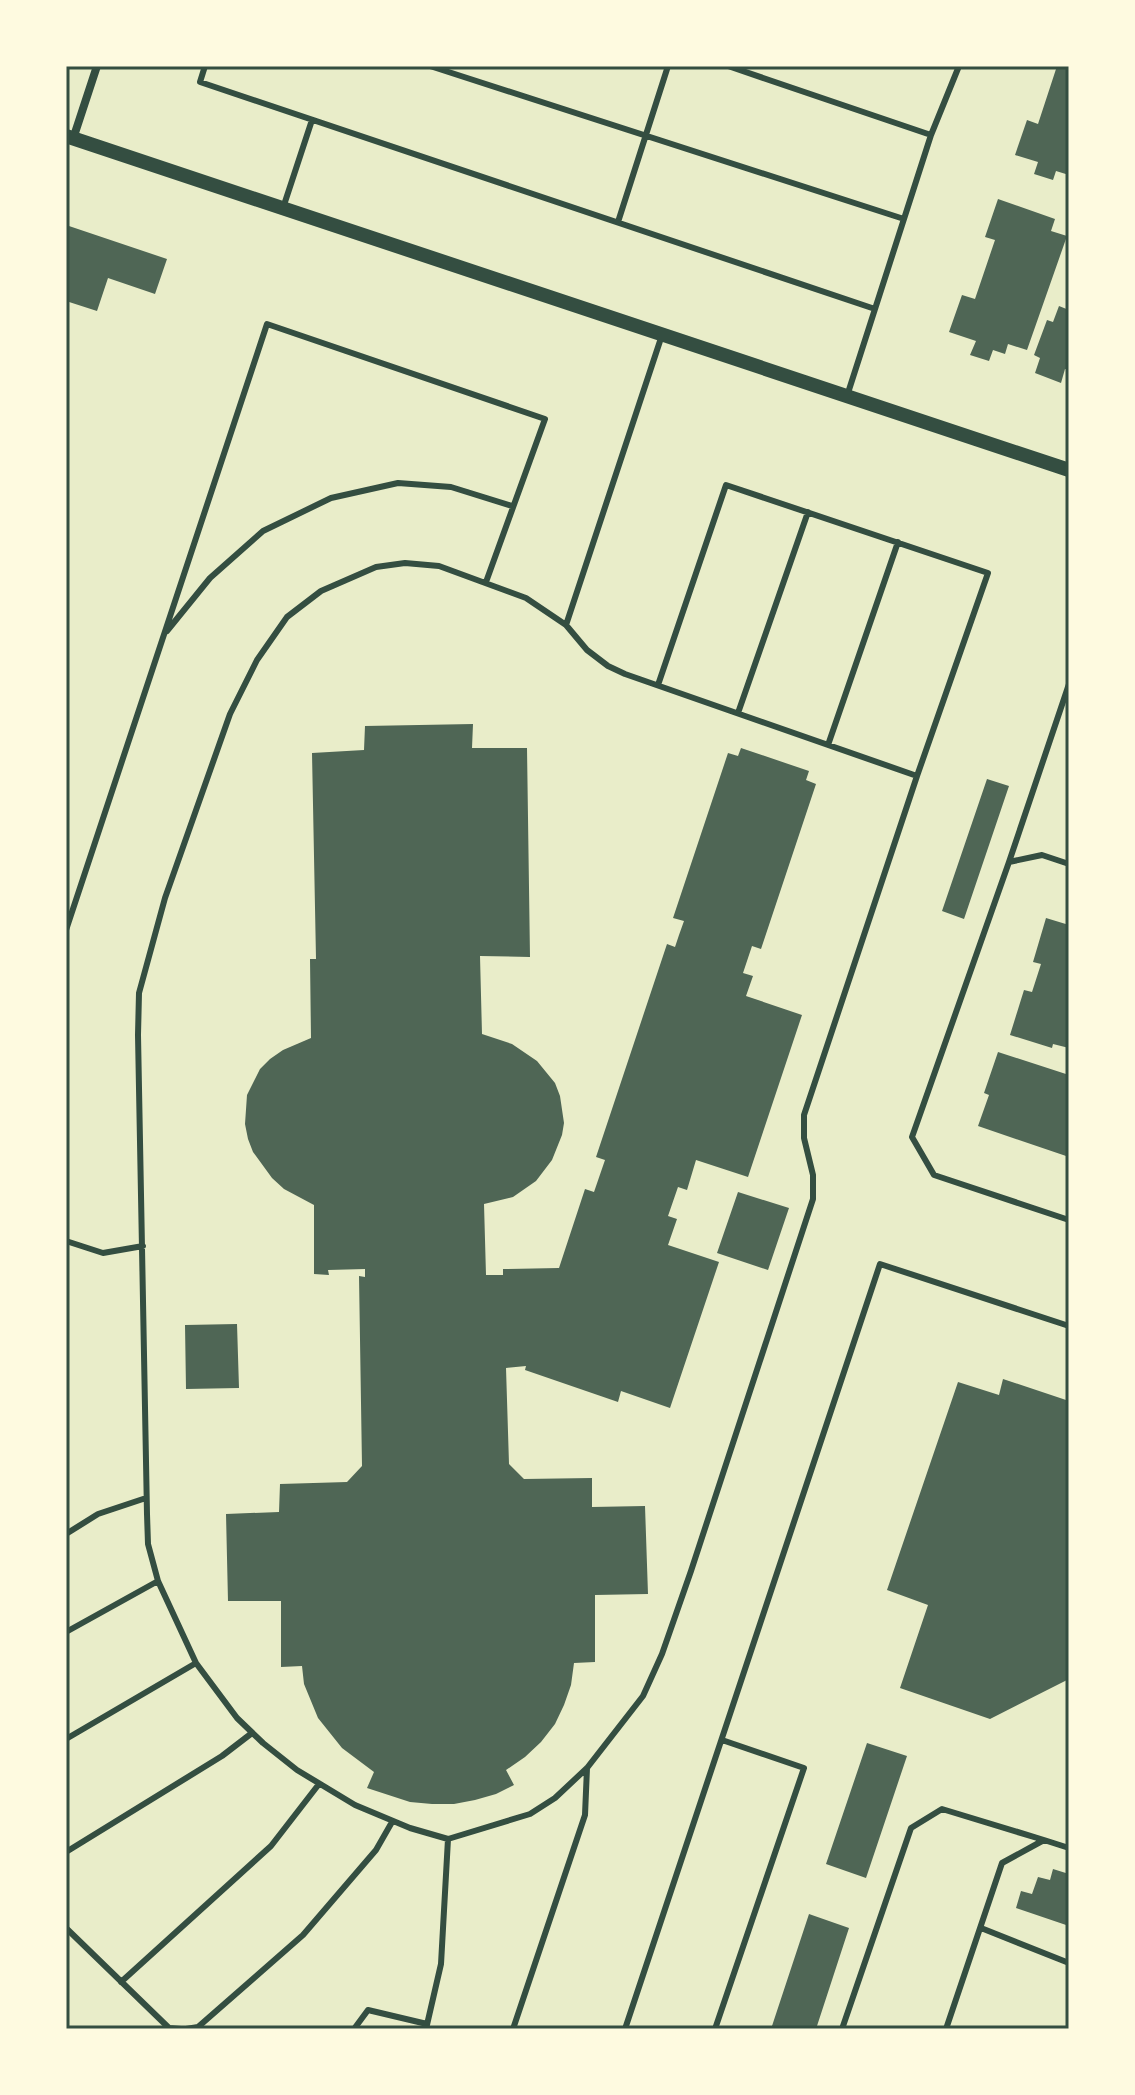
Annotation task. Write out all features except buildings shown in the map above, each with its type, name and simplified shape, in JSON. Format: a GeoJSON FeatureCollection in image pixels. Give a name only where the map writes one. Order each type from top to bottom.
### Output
{"type":"FeatureCollection","features":[{"type":"Feature","properties":{"kind":"street"},"geometry":{"type":"LineString","coordinates":[[97,66],[70,137],[1068,468]]}},
{"type":"Feature","properties":{"kind":"lane"},"geometry":{"type":"LineString","coordinates":[[205,66],[200,82],[875,309]]}},
{"type":"Feature","properties":{"kind":"lane"},"geometry":{"type":"LineString","coordinates":[[430,66],[904,219]]}},
{"type":"Feature","properties":{"kind":"lane"},"geometry":{"type":"LineString","coordinates":[[618,222],[668,66]]}},
{"type":"Feature","properties":{"kind":"lane"},"geometry":{"type":"LineString","coordinates":[[728,66],[931,135]]}},
{"type":"Feature","properties":{"kind":"lane"},"geometry":{"type":"LineString","coordinates":[[847,396],[931,135],[959,66]]}},
{"type":"Feature","properties":{"kind":"lane"},"geometry":{"type":"LineString","coordinates":[[283,208],[312,120]]}},
{"type":"Feature","properties":{"kind":"lane"},"geometry":{"type":"LineString","coordinates":[[66,930],[267,324],[545,419],[486,582]]}},
{"type":"Feature","properties":{"kind":"lane"},"geometry":{"type":"LineString","coordinates":[[566,625],[662,335]]}},
{"type":"Feature","properties":{"kind":"lane"},"geometry":{"type":"LineString","coordinates":[[163,636],[210,578],[263,531],[331,498],[398,483],[451,487],[512,506]]}},
{"type":"Feature","properties":{"kind":"lane"},"geometry":{"type":"LineString","coordinates":[[658,685],[726,485],[988,573],[804,1115],[804,1138],[813,1175],[813,1199],[691,1571],[662,1654],[643,1696],[587,1768],[555,1798],[530,1814],[448,1839],[392,1822],[355,1805],[297,1770],[237,1718],[196,1663],[158,1581],[148,1544],[139,993],[154,935],[196,805],[230,714],[250,673],[287,617],[321,591],[376,567],[405,563],[439,566],[526,598],[566,625],[587,650],[608,666],[658,685],[917,776]]}},
{"type":"Feature","properties":{"kind":"lane"},"geometry":{"type":"LineString","coordinates":[[738,713],[808,512]]}},
{"type":"Feature","properties":{"kind":"lane"},"geometry":{"type":"LineString","coordinates":[[828,745],[898,542]]}},
{"type":"Feature","properties":{"kind":"lane"},"geometry":{"type":"LineString","coordinates":[[1069,684],[912,1137],[934,1175],[1069,1220]]}},
{"type":"Feature","properties":{"kind":"lane"},"geometry":{"type":"LineString","coordinates":[[1009,862],[1042,855],[1069,864]]}},
{"type":"Feature","properties":{"kind":"lane"},"geometry":{"type":"LineString","coordinates":[[66,1241],[103,1253],[143,1246]]}},
{"type":"Feature","properties":{"kind":"lane"},"geometry":{"type":"LineString","coordinates":[[625,2029],[880,1264],[1069,1326]]}},
{"type":"Feature","properties":{"kind":"lane"},"geometry":{"type":"LineString","coordinates":[[66,1534],[98,1514],[146,1498]]}},
{"type":"Feature","properties":{"kind":"lane"},"geometry":{"type":"LineString","coordinates":[[66,1632],[158,1581]]}},
{"type":"Feature","properties":{"kind":"lane"},"geometry":{"type":"LineString","coordinates":[[66,1739],[196,1663]]}},
{"type":"Feature","properties":{"kind":"lane"},"geometry":{"type":"LineString","coordinates":[[66,1852],[222,1756],[252,1733]]}},
{"type":"Feature","properties":{"kind":"lane"},"geometry":{"type":"LineString","coordinates":[[715,2029],[804,1768],[722,1740]]}},
{"type":"Feature","properties":{"kind":"lane"},"geometry":{"type":"LineString","coordinates":[[513,2029],[585,1815],[587,1768]]}},
{"type":"Feature","properties":{"kind":"lane"},"geometry":{"type":"LineString","coordinates":[[121,1982],[271,1846],[319,1784]]}},
{"type":"Feature","properties":{"kind":"lane"},"geometry":{"type":"LineString","coordinates":[[842,2029],[911,1828],[942,1809],[1069,1848]]}},
{"type":"Feature","properties":{"kind":"lane"},"geometry":{"type":"LineString","coordinates":[[66,1928],[169,2028],[198,2027],[303,1935],[376,1850],[392,1822]]}},
{"type":"Feature","properties":{"kind":"lane"},"geometry":{"type":"LineString","coordinates":[[354,2029],[368,2010],[427,2026],[441,1964],[448,1839]]}},
{"type":"Feature","properties":{"kind":"lane"},"geometry":{"type":"LineString","coordinates":[[946,2029],[1002,1863],[1044,1840]]}},
{"type":"Feature","properties":{"kind":"lane"},"geometry":{"type":"LineString","coordinates":[[981,1928],[1069,1963]]}}]}
